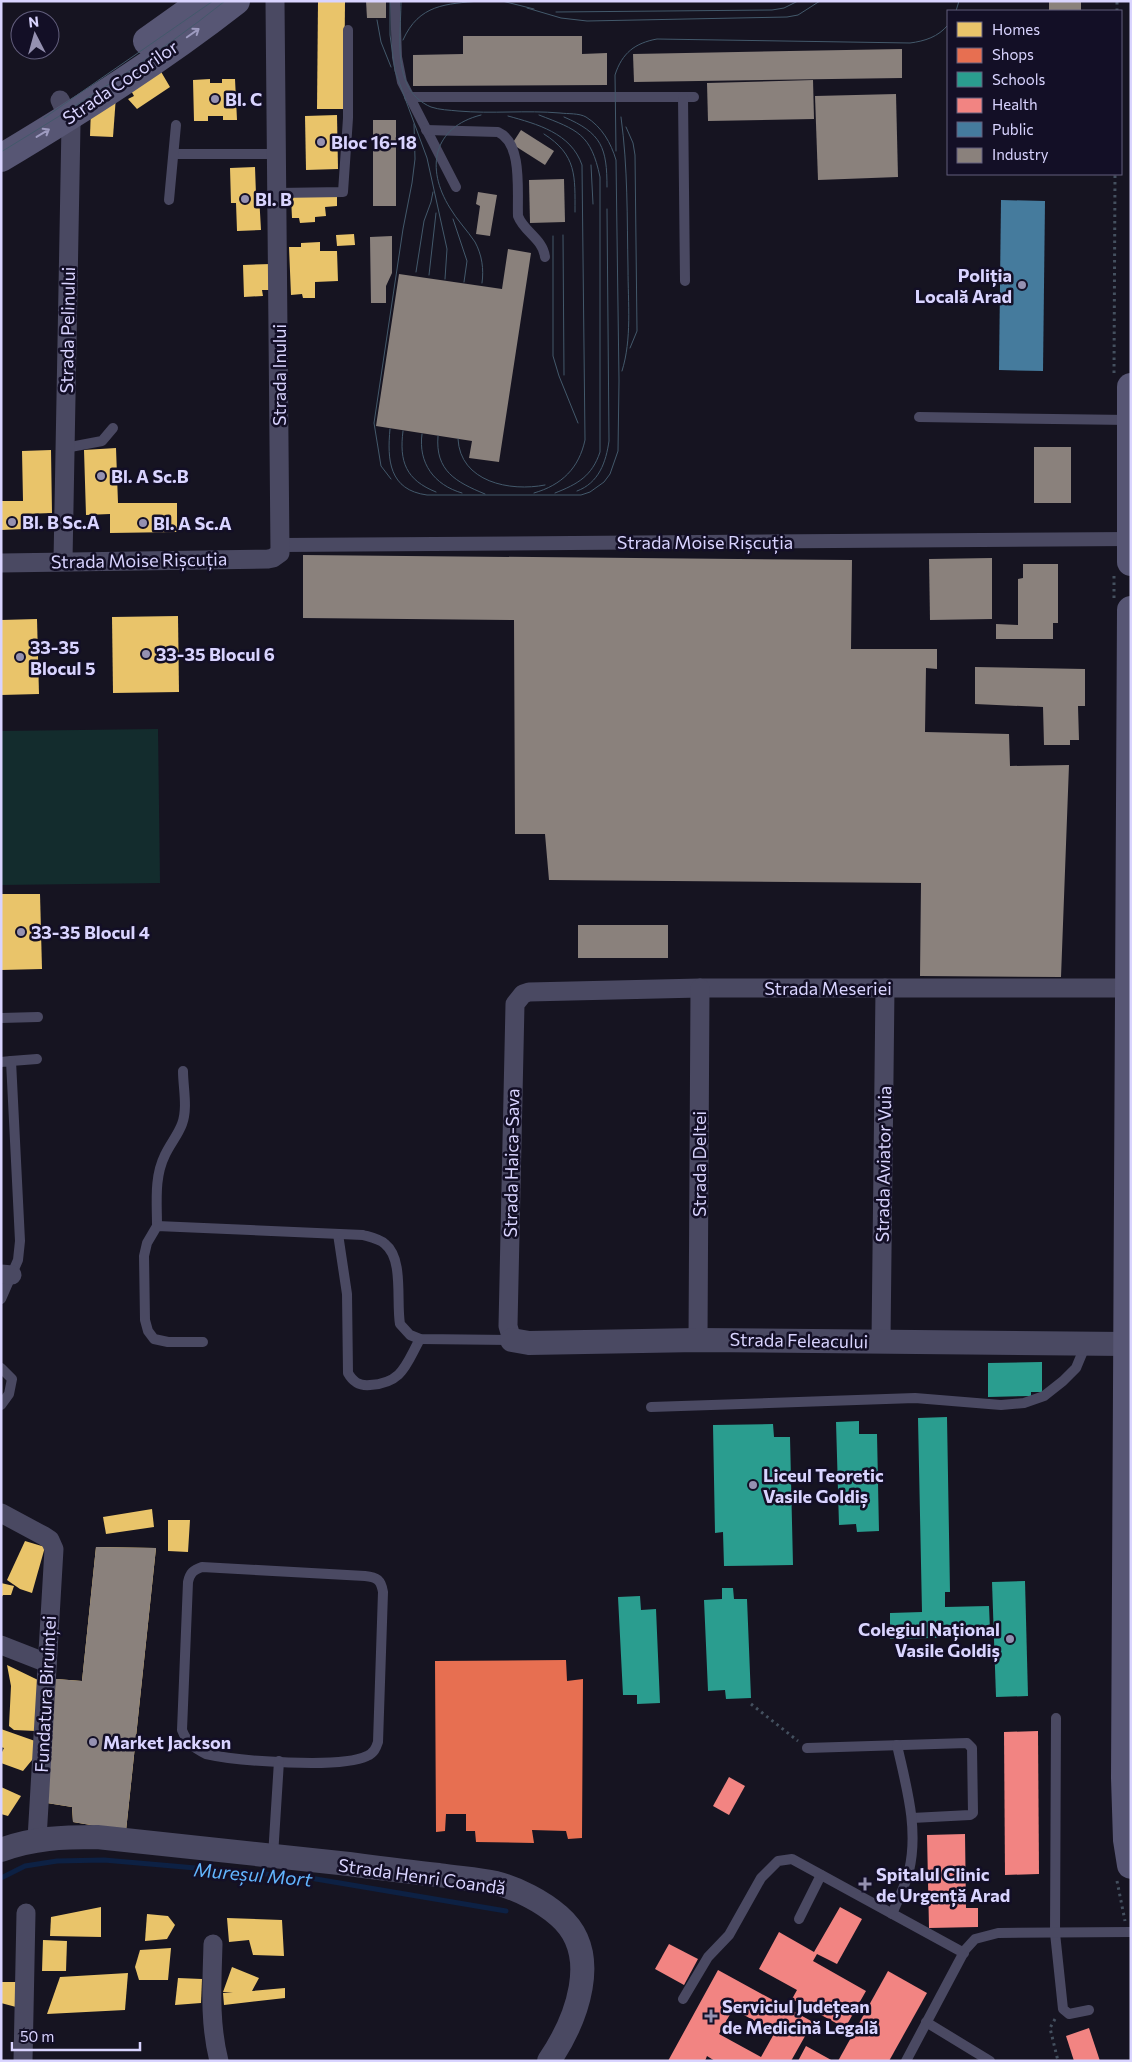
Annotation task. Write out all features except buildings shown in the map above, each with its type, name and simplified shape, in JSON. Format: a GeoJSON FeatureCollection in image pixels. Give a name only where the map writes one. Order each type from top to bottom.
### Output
{"type":"FeatureCollection","features":[{"type":"Feature","properties":{"kind":"main road","name":"Strada Cocorilor"},"geometry":{"type":"LineString","coordinates":[[1,158],[203,1]]}},
{"type":"Feature","properties":{"kind":"main road","name":"Strada Cocorilor"},"geometry":{"type":"LineString","coordinates":[[1,138],[64,109],[182,41],[236,1]]}},
{"type":"Feature","properties":{"kind":"main road"},"geometry":{"type":"LineString","coordinates":[[1131,387],[1131,562]]}},
{"type":"Feature","properties":{"kind":"main road"},"geometry":{"type":"LineString","coordinates":[[1131,610],[1126,1344],[1128,1635],[1124,1778],[1127,1840],[1131,1865]]}},
{"type":"Feature","properties":{"kind":"street","name":"Strada Inului"},"geometry":{"type":"LineString","coordinates":[[275,1],[278,193],[279,551]]}},
{"type":"Feature","properties":{"kind":"street","name":"Strada Pelinului"},"geometry":{"type":"LineString","coordinates":[[63,561],[71,124],[64,109]]}},
{"type":"Feature","properties":{"kind":"street","name":"Strada Moise Rișcuția"},"geometry":{"type":"LineString","coordinates":[[1,563],[268,559],[279,551],[1130,539]]}},
{"type":"Feature","properties":{"kind":"street","name":"Strada Meseriei"},"geometry":{"type":"LineString","coordinates":[[529,992],[700,988],[1128,988]]}},
{"type":"Feature","properties":{"kind":"street","name":"Strada Deltei"},"geometry":{"type":"LineString","coordinates":[[698,1340],[700,988]]}},
{"type":"Feature","properties":{"kind":"street","name":"Strada Aviator Vuia"},"geometry":{"type":"LineString","coordinates":[[881,1341],[885,988]]}},
{"type":"Feature","properties":{"kind":"street","name":"Strada Haica-Sava"},"geometry":{"type":"LineString","coordinates":[[512,1340],[508,1326],[515,1004],[523,994],[529,992]]}},
{"type":"Feature","properties":{"kind":"street","name":"Strada Feleacului"},"geometry":{"type":"LineString","coordinates":[[512,1340],[529,1343],[698,1340],[1126,1344]]}},
{"type":"Feature","properties":{"kind":"street","name":"Fundatura Biruinței"},"geometry":{"type":"LineString","coordinates":[[1,1514],[44,1536],[50,1540],[54,1549],[37,1839]]}},
{"type":"Feature","properties":{"kind":"street"},"geometry":{"type":"LineString","coordinates":[[1,1645],[47,1663]]}},
{"type":"Feature","properties":{"kind":"street","name":"Strada Henri Coandă"},"geometry":{"type":"LineString","coordinates":[[1,1850],[37,1839],[97,1837],[403,1870],[495,1883],[524,1894],[540,1902],[560,1916],[572,1931],[580,1948],[582,1979],[576,2009],[564,2037],[548,2061]]}},
{"type":"Feature","properties":{"kind":"street"},"geometry":{"type":"LineString","coordinates":[[24,2061],[26,1913]]}},
{"type":"Feature","properties":{"kind":"street"},"geometry":{"type":"LineString","coordinates":[[213,1944],[211,2019],[219,2061]]}},
{"type":"Feature","properties":{"kind":"street"},"geometry":{"type":"LineString","coordinates":[[529,2061],[540,2058],[548,2061]]}},
{"type":"Feature","properties":{"kind":"lane"},"geometry":{"type":"LineString","coordinates":[[395,1],[396,57],[402,82],[456,187]]}},
{"type":"Feature","properties":{"kind":"lane"},"geometry":{"type":"LineString","coordinates":[[278,193],[343,192],[348,118],[348,30]]}},
{"type":"Feature","properties":{"kind":"lane"},"geometry":{"type":"LineString","coordinates":[[683,97],[685,281]]}},
{"type":"Feature","properties":{"kind":"lane"},"geometry":{"type":"LineString","coordinates":[[409,98],[694,97]]}},
{"type":"Feature","properties":{"kind":"lane"},"geometry":{"type":"LineString","coordinates":[[169,200],[176,125]]}},
{"type":"Feature","properties":{"kind":"lane"},"geometry":{"type":"LineString","coordinates":[[426,130],[498,132],[505,136],[510,142],[517,164],[518,216],[525,228],[542,245],[545,257]]}},
{"type":"Feature","properties":{"kind":"lane"},"geometry":{"type":"LineString","coordinates":[[174,154],[276,154]]}},
{"type":"Feature","properties":{"kind":"lane"},"geometry":{"type":"LineString","coordinates":[[919,417],[1130,420]]}},
{"type":"Feature","properties":{"kind":"lane"},"geometry":{"type":"LineString","coordinates":[[65,448],[102,440],[113,428]]}},
{"type":"Feature","properties":{"kind":"lane"},"geometry":{"type":"LineString","coordinates":[[1,1018],[38,1017]]}},
{"type":"Feature","properties":{"kind":"lane"},"geometry":{"type":"LineString","coordinates":[[1,1300],[7,1275],[18,1260],[20,1241],[6,1062],[36,1059]]}},
{"type":"Feature","properties":{"kind":"lane"},"geometry":{"type":"LineString","coordinates":[[182,1071],[184,1110],[182,1124],[164,1156],[158,1174],[156,1189],[158,1226],[147,1243],[144,1256],[145,1320],[148,1331],[154,1339],[168,1342],[203,1342]]}},
{"type":"Feature","properties":{"kind":"lane"},"geometry":{"type":"LineString","coordinates":[[158,1226],[363,1235],[385,1244],[393,1254],[397,1264],[400,1324],[410,1335],[420,1338],[512,1340]]}},
{"type":"Feature","properties":{"kind":"lane"},"geometry":{"type":"LineString","coordinates":[[338,1234],[347,1294],[348,1373],[352,1379],[358,1384],[366,1386],[383,1384],[394,1380],[401,1373],[420,1338]]}},
{"type":"Feature","properties":{"kind":"lane"},"geometry":{"type":"LineString","coordinates":[[651,1407],[915,1398],[1001,1405],[1024,1403],[1044,1396],[1063,1381],[1076,1368],[1086,1344]]}},
{"type":"Feature","properties":{"kind":"lane"},"geometry":{"type":"LineString","coordinates":[[1,1368],[12,1379],[9,1394],[1,1405]]}},
{"type":"Feature","properties":{"kind":"lane"},"geometry":{"type":"LineString","coordinates":[[202,1567],[365,1576],[377,1578],[381,1582],[383,1592],[378,1742],[376,1750],[368,1756],[354,1761],[335,1763],[279,1760],[206,1754],[195,1749],[186,1741],[182,1730],[188,1582],[189,1576],[194,1570],[202,1567]]}},
{"type":"Feature","properties":{"kind":"lane"},"geometry":{"type":"LineString","coordinates":[[1056,1718],[1055,1933],[1063,2009],[1066,2013],[1089,2010]]}},
{"type":"Feature","properties":{"kind":"lane"},"geometry":{"type":"LineString","coordinates":[[807,1748],[967,1743],[972,1748],[973,1813],[970,1815],[912,1818]]}},
{"type":"Feature","properties":{"kind":"lane"},"geometry":{"type":"LineString","coordinates":[[892,1914],[908,1872],[913,1832],[912,1818],[897,1745]]}},
{"type":"Feature","properties":{"kind":"lane"},"geometry":{"type":"LineString","coordinates":[[273,1856],[279,1760]]}},
{"type":"Feature","properties":{"kind":"lane"},"geometry":{"type":"LineString","coordinates":[[683,1999],[708,1957],[729,1935],[761,1878],[778,1861],[788,1858],[964,1953]]}},
{"type":"Feature","properties":{"kind":"lane"},"geometry":{"type":"LineString","coordinates":[[799,1919],[821,1875]]}},
{"type":"Feature","properties":{"kind":"lane"},"geometry":{"type":"LineString","coordinates":[[906,2061],[969,1944],[975,1939],[985,1935],[1131,1932]]}},
{"type":"Feature","properties":{"kind":"lane"},"geometry":{"type":"LineString","coordinates":[[926,2022],[990,2061]]}},
{"type":"Feature","properties":{"kind":"path"},"geometry":{"type":"LineString","coordinates":[[751,1704],[807,1748]]}},
{"type":"Feature","properties":{"kind":"path"},"geometry":{"type":"LineString","coordinates":[[1058,2061],[1050,2028],[1053,2020],[1066,2013]]}},
{"type":"Feature","properties":{"kind":"green space"},"geometry":{"type":"Polygon","coordinates":[[[158,729],[160,883],[1,885],[1,731],[158,729]]]}},
{"type":"Feature","properties":{"kind":"waterway","name":"Mureșul Mort"},"geometry":{"type":"LineString","coordinates":[[1,1878],[25,1866],[57,1861],[104,1860],[310,1878],[506,1911]]}},
{"type":"Feature","properties":{"kind":"tram line"},"geometry":{"type":"LineString","coordinates":[[44,118],[213,1]]}},
{"type":"Feature","properties":{"kind":"tram line"},"geometry":{"type":"LineString","coordinates":[[1,152],[144,61],[225,1]]}},
{"type":"Feature","properties":{"kind":"tram line"},"geometry":{"type":"LineString","coordinates":[[390,1],[390,35],[395,71],[427,158],[447,249],[445,279]]}},
{"type":"Feature","properties":{"kind":"tram line"},"geometry":{"type":"LineString","coordinates":[[390,429],[389,452],[393,472],[405,487],[414,492],[427,495],[581,495],[590,492],[604,482],[610,474],[618,451],[616,160],[611,148],[597,126],[586,117],[580,115],[547,112],[458,111],[434,108],[424,103],[411,91],[401,65],[401,1]]}},
{"type":"Feature","properties":{"kind":"tram line"},"geometry":{"type":"LineString","coordinates":[[403,40],[417,19],[425,13],[445,5],[480,1]]}},
{"type":"Feature","properties":{"kind":"tram line"},"geometry":{"type":"LineString","coordinates":[[502,1],[534,9]]}},
{"type":"Feature","properties":{"kind":"tram line"},"geometry":{"type":"LineString","coordinates":[[556,12],[772,10],[784,8],[798,1]]}},
{"type":"Feature","properties":{"kind":"tram line"},"geometry":{"type":"LineString","coordinates":[[527,8],[561,18],[587,21],[787,17],[798,15],[820,1]]}},
{"type":"Feature","properties":{"kind":"tram line"},"geometry":{"type":"LineString","coordinates":[[956,10],[959,1]]}},
{"type":"Feature","properties":{"kind":"tram line"},"geometry":{"type":"LineString","coordinates":[[377,20],[381,42],[391,67]]}},
{"type":"Feature","properties":{"kind":"tram line"},"geometry":{"type":"LineString","coordinates":[[616,151],[615,75],[621,61],[630,50],[642,43],[657,39],[910,43],[931,38],[947,26]]}},
{"type":"Feature","properties":{"kind":"tram line"},"geometry":{"type":"LineString","coordinates":[[481,115],[465,121],[452,129],[438,151],[436,164],[442,193],[475,242],[481,257],[483,267],[482,283]]}},
{"type":"Feature","properties":{"kind":"tram line"},"geometry":{"type":"LineString","coordinates":[[539,115],[573,130],[587,142],[592,151],[600,177],[600,452],[593,467],[583,478],[555,493]]}},
{"type":"Feature","properties":{"kind":"tram line"},"geometry":{"type":"LineString","coordinates":[[508,116],[552,132],[570,145],[582,165],[585,440],[578,459],[568,474],[553,485],[534,493]]}},
{"type":"Feature","properties":{"kind":"tram line"},"geometry":{"type":"LineString","coordinates":[[564,117],[587,129],[600,143],[606,162],[607,187]]}},
{"type":"Feature","properties":{"kind":"tram line"},"geometry":{"type":"LineString","coordinates":[[621,117],[626,174],[629,308],[627,346],[622,371]]}},
{"type":"Feature","properties":{"kind":"tram line"},"geometry":{"type":"LineString","coordinates":[[391,479],[381,466],[374,423],[403,229],[412,183],[415,159],[414,124]]}},
{"type":"Feature","properties":{"kind":"tram line"},"geometry":{"type":"LineString","coordinates":[[626,127],[633,143],[635,155],[637,331],[630,348]]}},
{"type":"Feature","properties":{"kind":"tram line"},"geometry":{"type":"LineString","coordinates":[[544,134],[563,150],[572,167],[575,188],[575,212]]}},
{"type":"Feature","properties":{"kind":"tram line"},"geometry":{"type":"LineString","coordinates":[[591,165],[593,204]]}},
{"type":"Feature","properties":{"kind":"tram line"},"geometry":{"type":"LineString","coordinates":[[416,272],[424,221],[433,192]]}},
{"type":"Feature","properties":{"kind":"tram line"},"geometry":{"type":"LineString","coordinates":[[577,491],[591,483],[600,471],[606,457],[609,441],[607,209]]}},
{"type":"Feature","properties":{"kind":"tram line"},"geometry":{"type":"LineString","coordinates":[[429,275],[436,213]]}},
{"type":"Feature","properties":{"kind":"tram line"},"geometry":{"type":"LineString","coordinates":[[453,219],[467,261],[464,282]]}},
{"type":"Feature","properties":{"kind":"tram line"},"geometry":{"type":"LineString","coordinates":[[563,235],[564,375]]}},
{"type":"Feature","properties":{"kind":"tram line"},"geometry":{"type":"LineString","coordinates":[[553,236],[553,356],[578,423]]}},
{"type":"Feature","properties":{"kind":"tram line"},"geometry":{"type":"LineString","coordinates":[[403,431],[402,452],[407,469],[418,482],[436,492]]}},
{"type":"Feature","properties":{"kind":"tram line"},"geometry":{"type":"LineString","coordinates":[[422,434],[421,445],[430,471],[443,484],[462,493]]}},
{"type":"Feature","properties":{"kind":"tram line"},"geometry":{"type":"LineString","coordinates":[[438,436],[438,448],[444,467],[457,480],[485,494]]}},
{"type":"Feature","properties":{"kind":"tram line"},"geometry":{"type":"LineString","coordinates":[[458,439],[461,454],[468,465],[477,474],[489,481],[517,487],[545,485]]}},
{"type":"Feature","properties":{"kind":"place","name":"Bl. C"},"geometry":{"type":"Point","coordinates":[215,99]}},
{"type":"Feature","properties":{"kind":"place","name":"Bloc 16-18"},"geometry":{"type":"Point","coordinates":[321,142]}},
{"type":"Feature","properties":{"kind":"place","name":"Bl. B"},"geometry":{"type":"Point","coordinates":[245,199]}},
{"type":"Feature","properties":{"kind":"place","name":"Poliția Locală Arad"},"geometry":{"type":"Point","coordinates":[1022,285]}},
{"type":"Feature","properties":{"kind":"place","name":"Bl. A Sc.B"},"geometry":{"type":"Point","coordinates":[101,476]}},
{"type":"Feature","properties":{"kind":"place","name":"Bl. B Sc.A"},"geometry":{"type":"Point","coordinates":[12,522]}},
{"type":"Feature","properties":{"kind":"place","name":"Bl. A Sc.A"},"geometry":{"type":"Point","coordinates":[143,523]}},
{"type":"Feature","properties":{"kind":"place","name":"33-35 Blocul 6"},"geometry":{"type":"Point","coordinates":[146,654]}},
{"type":"Feature","properties":{"kind":"place","name":"33-35 Blocul 5"},"geometry":{"type":"Point","coordinates":[20,657]}},
{"type":"Feature","properties":{"kind":"place","name":"33-35 Blocul 4"},"geometry":{"type":"Point","coordinates":[21,932]}},
{"type":"Feature","properties":{"kind":"place","name":"Liceul Teoretic Vasile Goldiș"},"geometry":{"type":"Point","coordinates":[753,1485]}},
{"type":"Feature","properties":{"kind":"place","name":"Colegiul Național Vasile Goldiș"},"geometry":{"type":"Point","coordinates":[1010,1639]}},
{"type":"Feature","properties":{"kind":"place","name":"Market Jackson"},"geometry":{"type":"Point","coordinates":[93,1742]}},
{"type":"Feature","properties":{"kind":"place","name":"Spitalul Clinic de Urgență Arad"},"geometry":{"type":"Point","coordinates":[865,1884]}},
{"type":"Feature","properties":{"kind":"place","name":"Serviciul Județean de Medicină Legală"},"geometry":{"type":"Point","coordinates":[711,2016]}}]}
